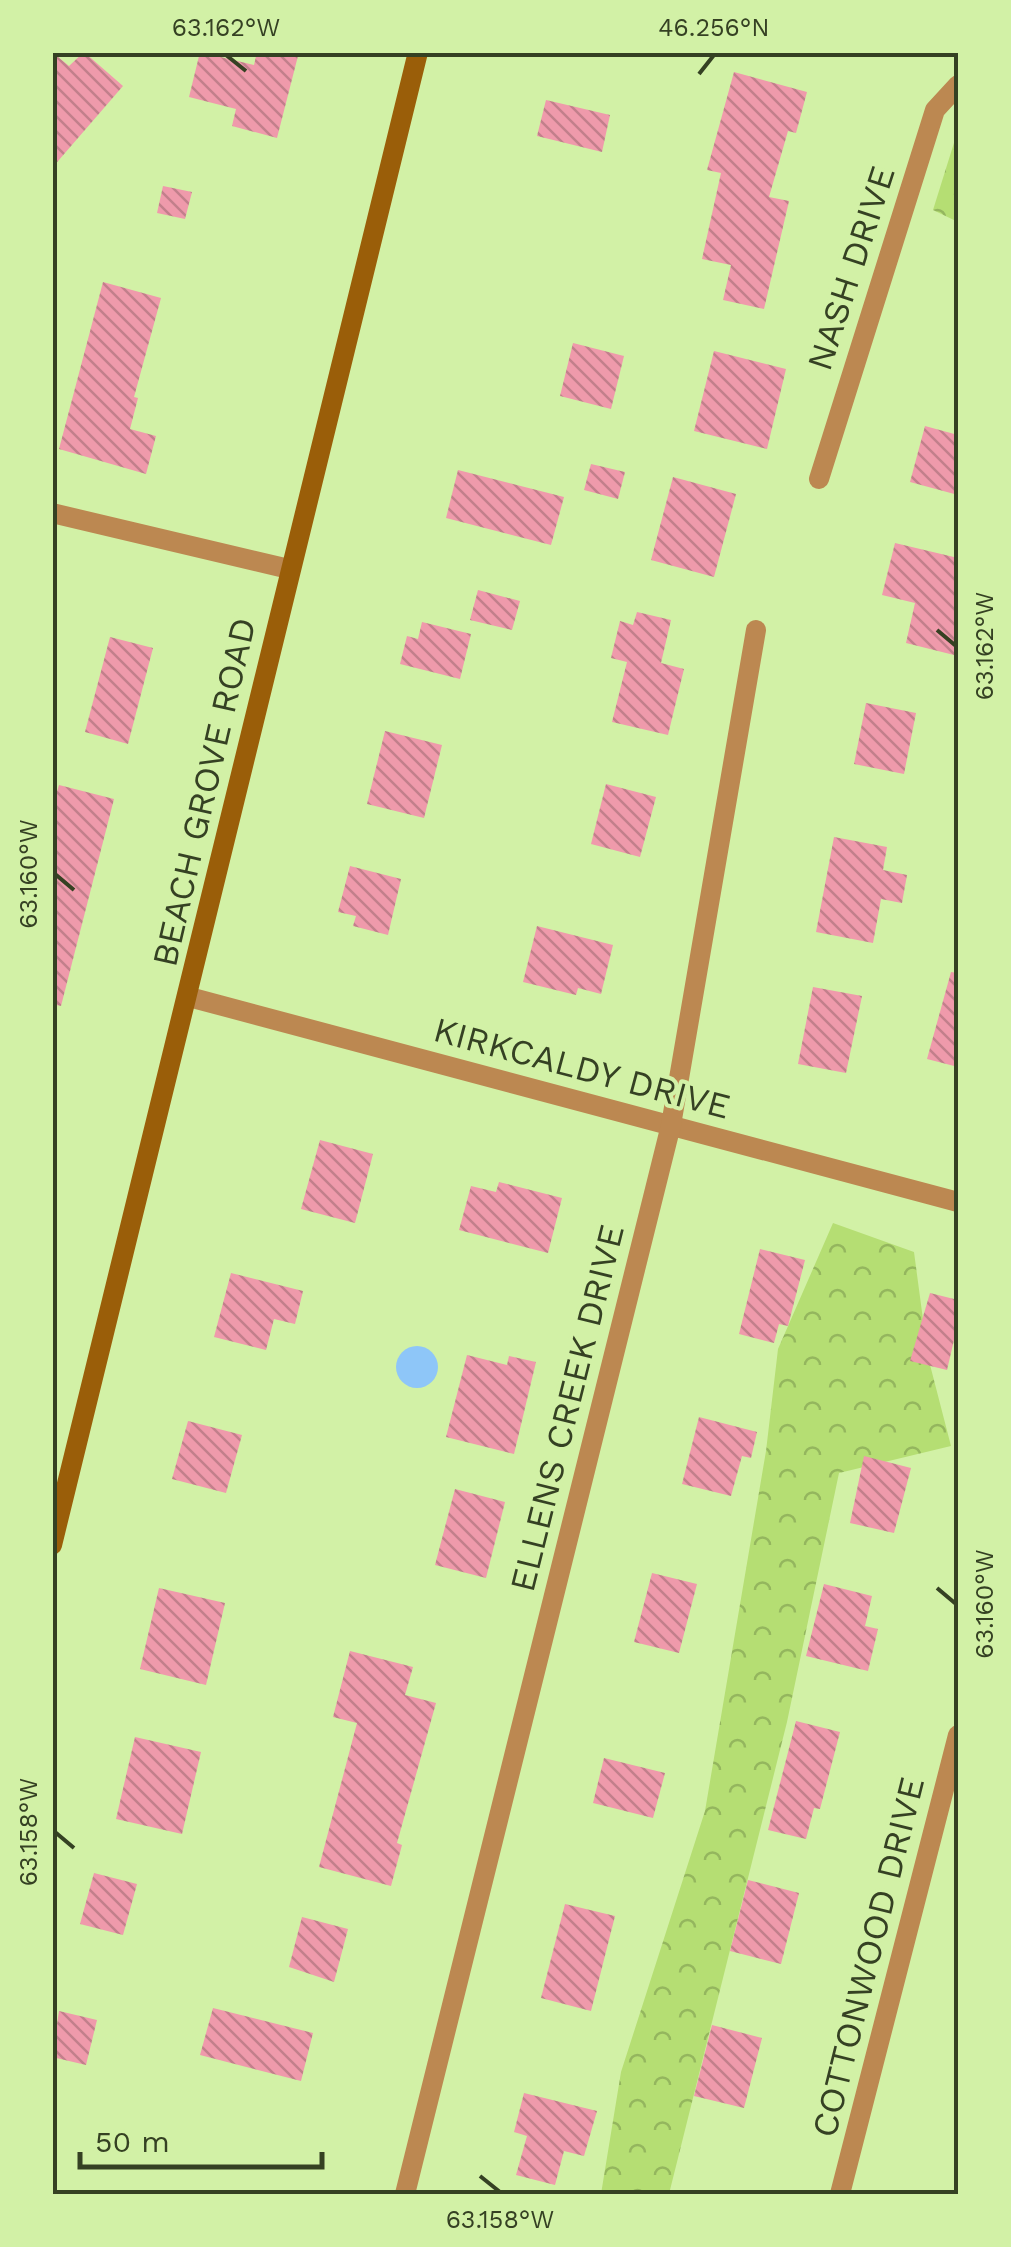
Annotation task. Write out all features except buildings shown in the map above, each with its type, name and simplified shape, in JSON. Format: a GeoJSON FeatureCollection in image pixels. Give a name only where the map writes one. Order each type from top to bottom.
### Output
{"type":"FeatureCollection","features":[{"type":"Feature","properties":{"kind":"street","name":"BEACH GROVE ROAD"},"geometry":{"type":"LineString","coordinates":[[52,1545],[139,1182],[190,997],[289,569],[418,52]]}},
{"type":"Feature","properties":{"kind":"street","name":"NASH DRIVE"},"geometry":{"type":"LineString","coordinates":[[819,479],[936,110],[958,85]]}},
{"type":"Feature","properties":{"kind":"street"},"geometry":{"type":"LineString","coordinates":[[52,513],[289,569]]}},
{"type":"Feature","properties":{"kind":"street","name":"ELLENS CREEK DRIVE"},"geometry":{"type":"LineString","coordinates":[[404,2194],[671,1125],[756,630]]}},
{"type":"Feature","properties":{"kind":"street","name":"KIRKCALDY DRIVE"},"geometry":{"type":"LineString","coordinates":[[190,997],[958,1202]]}},
{"type":"Feature","properties":{"kind":"street","name":"COTTONWOOD DRIVE"},"geometry":{"type":"LineString","coordinates":[[840,2194],[958,1735]]}},
{"type":"Feature","properties":{"kind":"green space"},"geometry":{"type":"Polygon","coordinates":[[[958,130],[958,222],[933,210],[958,130]]]}},
{"type":"Feature","properties":{"kind":"green space"},"geometry":{"type":"Polygon","coordinates":[[[833,1223],[914,1252],[928,1357],[951,1446],[839,1473],[787,1722],[669,2194],[601,2194],[621,2072],[705,1811],[766,1451],[778,1349],[833,1223]]]}},
{"type":"Feature","properties":{"kind":"water"},"geometry":{"type":"Polygon","coordinates":[[[417,1346],[432,1352],[438,1367],[432,1382],[417,1388],[402,1382],[396,1367],[402,1352],[417,1346]]]}}]}
